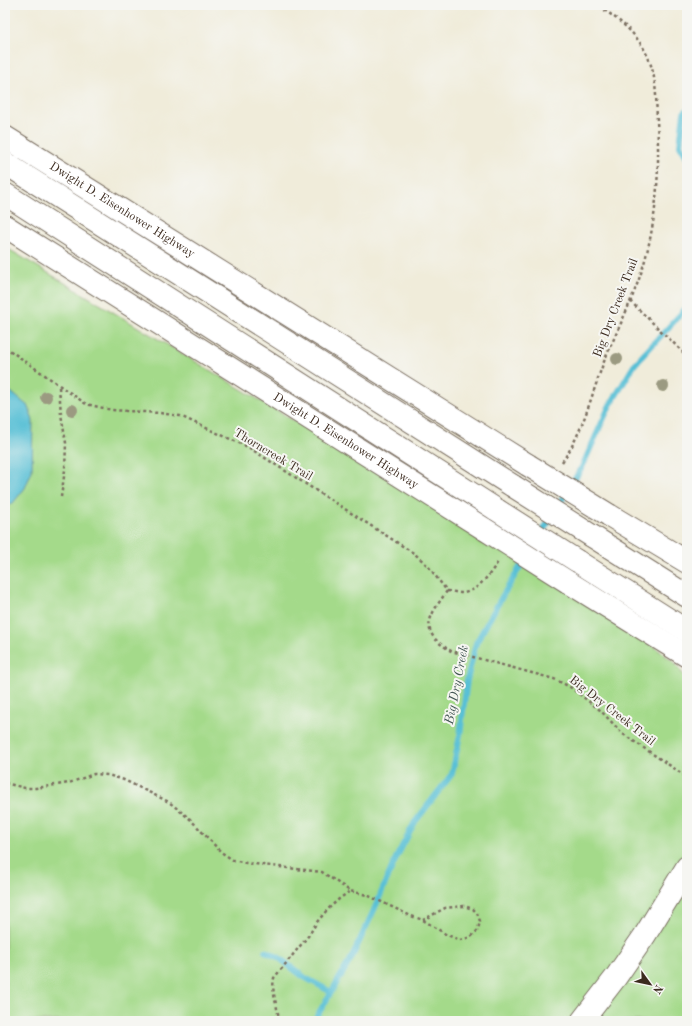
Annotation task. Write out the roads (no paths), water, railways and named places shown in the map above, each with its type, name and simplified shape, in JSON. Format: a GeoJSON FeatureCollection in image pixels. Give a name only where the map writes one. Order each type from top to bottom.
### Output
{"type":"FeatureCollection","features":[{"type":"Feature","properties":{"kind":"main road","name":"Dwight D. Eisenhower Highway"},"geometry":{"type":"LineString","coordinates":[[5,137],[528,465],[687,562]]}},
{"type":"Feature","properties":{"kind":"main road"},"geometry":{"type":"LineString","coordinates":[[5,163],[687,596]]}},
{"type":"Feature","properties":{"kind":"main road"},"geometry":{"type":"LineString","coordinates":[[5,194],[687,631]]}},
{"type":"Feature","properties":{"kind":"main road","name":"Dwight D. Eisenhower Highway"},"geometry":{"type":"LineString","coordinates":[[5,226],[687,656]]}},
{"type":"Feature","properties":{"kind":"main road"},"geometry":{"type":"LineString","coordinates":[[582,1021],[616,977],[645,935],[680,892],[687,867]]}},
{"type":"Feature","properties":{"kind":"water"},"geometry":{"type":"Polygon","coordinates":[[[5,387],[29,407],[33,421],[32,471],[25,488],[13,503],[5,508],[5,387]]]}},
{"type":"Feature","properties":{"kind":"waterway","name":"Big Dry Creek"},"geometry":{"type":"LineString","coordinates":[[687,110],[684,113],[680,145],[687,157]]}},
{"type":"Feature","properties":{"kind":"waterway","name":"Big Dry Creek"},"geometry":{"type":"LineString","coordinates":[[541,534],[581,469],[609,407],[635,364],[687,307]]}},
{"type":"Feature","properties":{"kind":"waterway","name":"Big Dry Creek"},"geometry":{"type":"LineString","coordinates":[[314,1021],[351,959],[396,858],[415,822],[452,774],[460,735],[467,680],[476,643],[525,559]]}},
{"type":"Feature","properties":{"kind":"waterway"},"geometry":{"type":"LineString","coordinates":[[265,951],[278,957],[304,977],[331,992]]}}]}
